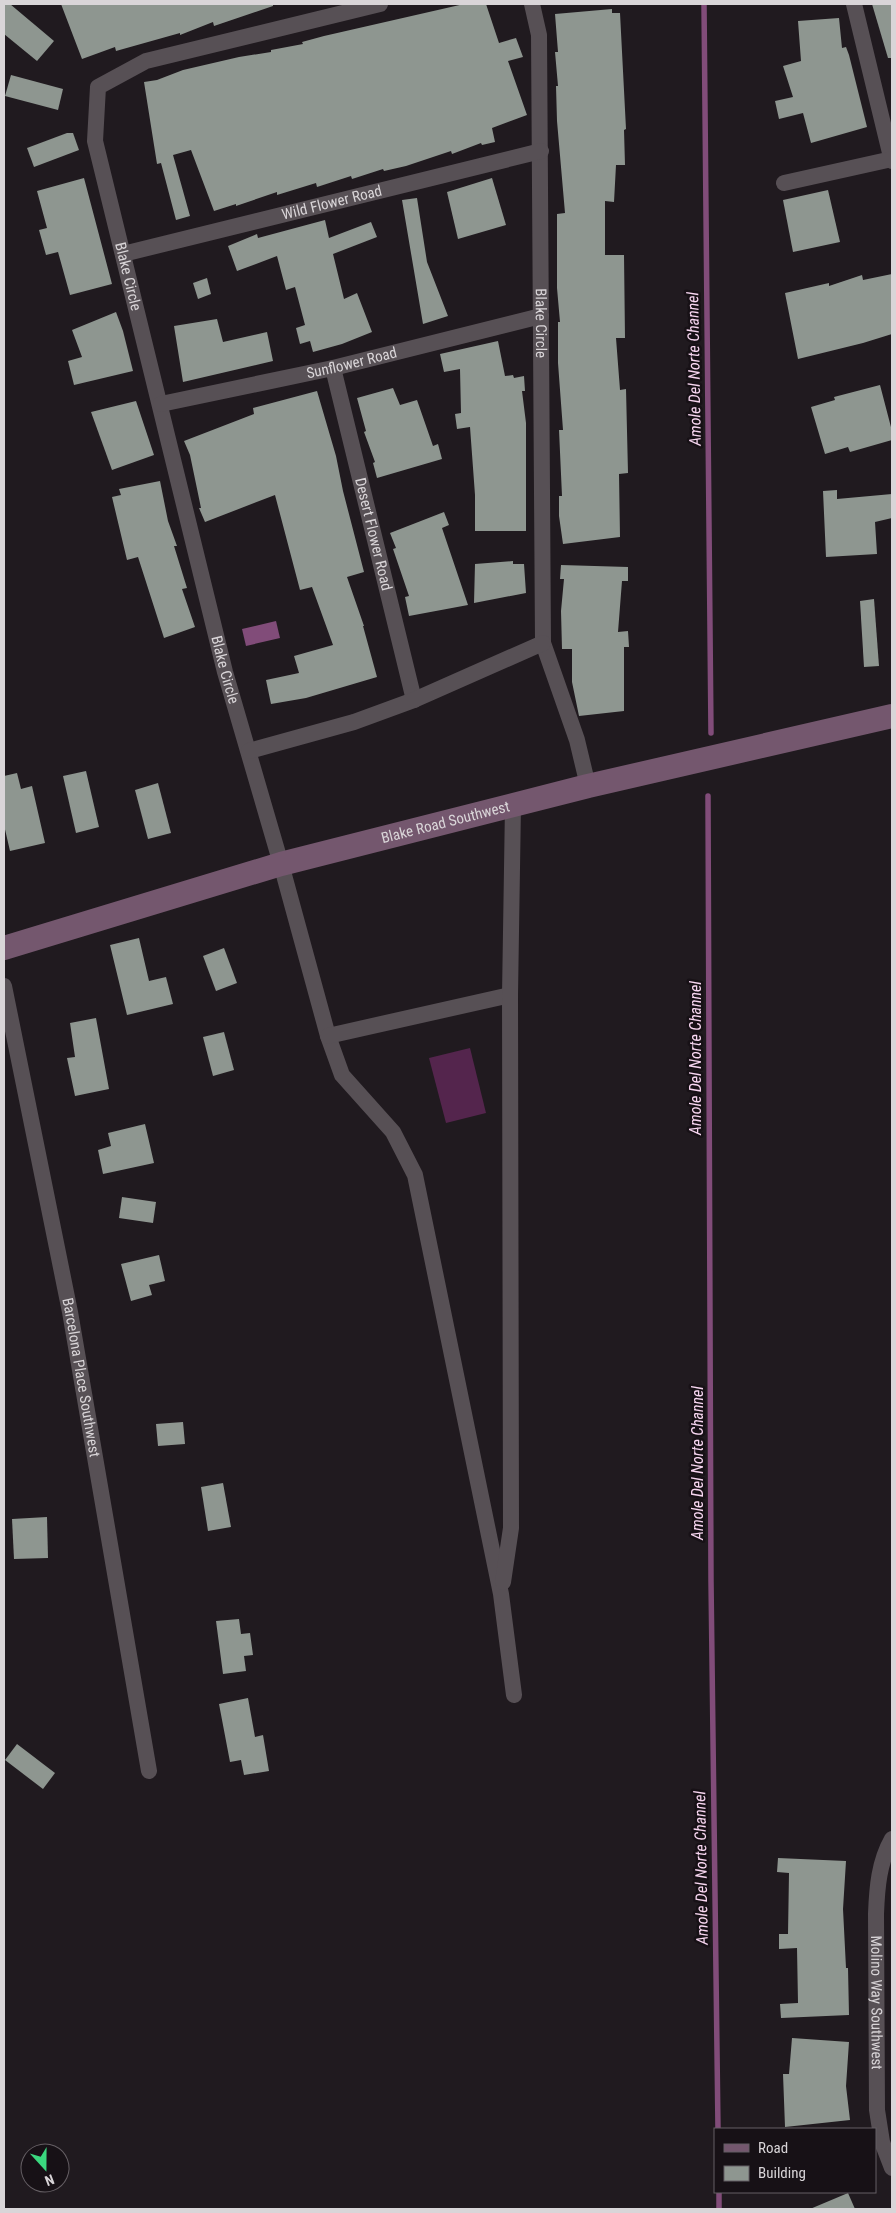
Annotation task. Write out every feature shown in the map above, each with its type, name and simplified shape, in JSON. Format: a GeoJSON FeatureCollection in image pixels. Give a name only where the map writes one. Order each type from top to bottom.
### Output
{"type":"FeatureCollection","features":[{"type":"Feature","properties":{"kind":"main road","name":"Blake Road Southwest"},"geometry":{"type":"LineString","coordinates":[[4,948],[281,864],[588,786],[892,716]]}},
{"type":"Feature","properties":{"kind":"street","name":"Blake Circle"},"geometry":{"type":"LineString","coordinates":[[380,4],[146,61],[98,87],[95,141],[161,404],[225,672],[281,864],[328,1036],[342,1075],[393,1132],[415,1175],[501,1594]]}},
{"type":"Feature","properties":{"kind":"street","name":"Blake Circle"},"geometry":{"type":"LineString","coordinates":[[532,4],[539,35],[543,643],[577,740],[588,786]]}},
{"type":"Feature","properties":{"kind":"street"},"geometry":{"type":"LineString","coordinates":[[784,183],[892,160],[854,4]]}},
{"type":"Feature","properties":{"kind":"street","name":"Wild Flower Road"},"geometry":{"type":"LineString","coordinates":[[123,254],[541,152]]}},
{"type":"Feature","properties":{"kind":"street","name":"Sunflower Road"},"geometry":{"type":"LineString","coordinates":[[161,404],[333,368],[541,316]]}},
{"type":"Feature","properties":{"kind":"street","name":"Desert Flower Road"},"geometry":{"type":"LineString","coordinates":[[333,368],[414,700]]}},
{"type":"Feature","properties":{"kind":"street"},"geometry":{"type":"LineString","coordinates":[[249,751],[354,722],[414,700],[543,643]]}},
{"type":"Feature","properties":{"kind":"street"},"geometry":{"type":"LineString","coordinates":[[513,805],[510,995],[511,1528],[501,1594],[514,1695]]}},
{"type":"Feature","properties":{"kind":"street","name":"Barcelona Place Southwest"},"geometry":{"type":"LineString","coordinates":[[4,986],[70,1312],[149,1771]]}},
{"type":"Feature","properties":{"kind":"street"},"geometry":{"type":"LineString","coordinates":[[328,1036],[510,995]]}},
{"type":"Feature","properties":{"kind":"street","name":"Molino Way Southwest"},"geometry":{"type":"LineString","coordinates":[[892,1839],[884,1855],[877,1888],[876,1914],[877,2110],[882,2142],[892,2168]]}},
{"type":"Feature","properties":{"kind":"shaded area"},"geometry":{"type":"Polygon","coordinates":[[[276,621],[280,638],[246,646],[242,629],[276,621]]]}},
{"type":"Feature","properties":{"kind":"shaded area"},"geometry":{"type":"Polygon","coordinates":[[[470,1048],[486,1113],[446,1123],[429,1058],[470,1048]]]}},
{"type":"Feature","properties":{"kind":"building"},"geometry":{"type":"Polygon","coordinates":[[[4,4],[10,4],[54,41],[37,61],[4,34],[4,4]]]}},
{"type":"Feature","properties":{"kind":"building"},"geometry":{"type":"Polygon","coordinates":[[[61,4],[273,4],[273,6],[214,26],[213,22],[180,35],[180,33],[116,51],[115,47],[82,59],[61,4]]]}},
{"type":"Feature","properties":{"kind":"building"},"geometry":{"type":"Polygon","coordinates":[[[464,4],[486,4],[499,43],[516,38],[523,57],[508,61],[527,115],[492,128],[495,142],[482,145],[481,143],[452,154],[451,151],[406,166],[384,171],[383,169],[352,179],[351,176],[317,187],[316,183],[277,195],[277,192],[236,206],[236,204],[214,211],[191,150],[173,155],[190,216],[176,220],[161,163],[157,164],[144,82],[157,80],[183,70],[239,57],[271,52],[271,50],[303,44],[302,42],[324,36],[464,4]]]}},
{"type":"Feature","properties":{"kind":"building"},"geometry":{"type":"Polygon","coordinates":[[[872,4],[892,4],[892,58],[888,58],[872,4]]]}},
{"type":"Feature","properties":{"kind":"building"},"geometry":{"type":"Polygon","coordinates":[[[612,9],[612,13],[620,13],[626,129],[624,130],[625,165],[616,165],[614,202],[605,201],[605,255],[624,255],[625,338],[616,338],[620,390],[626,389],[628,473],[619,474],[620,537],[563,544],[559,516],[559,496],[562,496],[559,430],[563,430],[558,363],[558,322],[560,322],[557,288],[557,214],[565,213],[557,121],[556,86],[558,86],[555,52],[558,52],[555,14],[612,9]]]}},
{"type":"Feature","properties":{"kind":"building"},"geometry":{"type":"Polygon","coordinates":[[[839,18],[842,48],[846,47],[849,55],[867,127],[811,143],[803,113],[779,119],[775,101],[793,97],[783,66],[801,61],[798,21],[839,18]]]}},
{"type":"Feature","properties":{"kind":"building"},"geometry":{"type":"Polygon","coordinates":[[[11,75],[63,89],[58,110],[5,96],[11,75]]]}},
{"type":"Feature","properties":{"kind":"building"},"geometry":{"type":"Polygon","coordinates":[[[67,133],[73,133],[79,150],[34,167],[27,148],[67,133]]]}},
{"type":"Feature","properties":{"kind":"building"},"geometry":{"type":"Polygon","coordinates":[[[84,178],[112,284],[70,295],[58,252],[46,255],[39,230],[47,228],[37,191],[84,178]]]}},
{"type":"Feature","properties":{"kind":"building"},"geometry":{"type":"Polygon","coordinates":[[[492,178],[506,225],[458,239],[447,192],[492,178]]]}},
{"type":"Feature","properties":{"kind":"building"},"geometry":{"type":"Polygon","coordinates":[[[828,190],[840,242],[793,252],[783,200],[828,190]]]}},
{"type":"Feature","properties":{"kind":"building"},"geometry":{"type":"Polygon","coordinates":[[[417,198],[427,262],[448,316],[423,324],[402,200],[417,198]]]}},
{"type":"Feature","properties":{"kind":"building"},"geometry":{"type":"Polygon","coordinates":[[[325,220],[329,238],[371,222],[377,237],[333,254],[344,299],[357,293],[372,332],[342,344],[313,352],[310,341],[300,344],[296,328],[305,325],[295,287],[286,290],[277,256],[237,271],[228,246],[257,234],[258,238],[325,220]]]}},
{"type":"Feature","properties":{"kind":"building"},"geometry":{"type":"Polygon","coordinates":[[[892,274],[892,334],[798,359],[785,293],[829,283],[829,286],[862,275],[863,280],[892,274]]]}},
{"type":"Feature","properties":{"kind":"building"},"geometry":{"type":"Polygon","coordinates":[[[207,278],[211,294],[198,299],[193,283],[207,278]]]}},
{"type":"Feature","properties":{"kind":"building"},"geometry":{"type":"Polygon","coordinates":[[[116,312],[133,371],[74,385],[68,361],[82,357],[72,330],[116,312]]]}},
{"type":"Feature","properties":{"kind":"building"},"geometry":{"type":"Polygon","coordinates":[[[217,319],[223,342],[267,332],[273,361],[183,382],[174,326],[217,319]]]}},
{"type":"Feature","properties":{"kind":"building"},"geometry":{"type":"Polygon","coordinates":[[[498,341],[505,376],[513,375],[514,378],[524,376],[525,391],[522,391],[526,423],[526,531],[475,531],[475,495],[470,427],[457,429],[455,414],[461,413],[460,369],[444,372],[440,354],[498,341]]]}},
{"type":"Feature","properties":{"kind":"building"},"geometry":{"type":"Polygon","coordinates":[[[880,385],[892,431],[892,440],[850,452],[848,447],[825,454],[811,407],[835,400],[834,397],[880,385]]]}},
{"type":"Feature","properties":{"kind":"building"},"geometry":{"type":"Polygon","coordinates":[[[393,388],[400,405],[417,400],[433,446],[438,444],[442,459],[377,478],[373,463],[375,462],[364,432],[366,431],[357,398],[393,388]]]}},
{"type":"Feature","properties":{"kind":"building"},"geometry":{"type":"Polygon","coordinates":[[[317,391],[336,456],[364,572],[347,577],[364,626],[377,677],[306,698],[271,704],[266,680],[299,673],[294,656],[333,645],[312,587],[300,590],[275,495],[205,522],[199,508],[201,508],[190,455],[184,441],[254,414],[253,408],[317,391]]]}},
{"type":"Feature","properties":{"kind":"building"},"geometry":{"type":"Polygon","coordinates":[[[136,401],[154,455],[112,470],[91,412],[136,401]]]}},
{"type":"Feature","properties":{"kind":"building"},"geometry":{"type":"Polygon","coordinates":[[[160,481],[168,521],[177,546],[174,546],[187,588],[182,589],[195,627],[164,638],[138,557],[127,560],[112,497],[121,495],[119,489],[160,481]]]}},
{"type":"Feature","properties":{"kind":"building"},"geometry":{"type":"Polygon","coordinates":[[[837,490],[837,499],[892,494],[892,518],[875,522],[877,554],[826,557],[823,491],[837,490]]]}},
{"type":"Feature","properties":{"kind":"building"},"geometry":{"type":"Polygon","coordinates":[[[444,512],[449,525],[442,528],[468,605],[409,616],[405,597],[409,596],[393,549],[396,548],[390,533],[444,512]]]}},
{"type":"Feature","properties":{"kind":"building"},"geometry":{"type":"Polygon","coordinates":[[[513,561],[513,564],[524,564],[526,593],[474,603],[475,564],[513,561]]]}},
{"type":"Feature","properties":{"kind":"building"},"geometry":{"type":"Polygon","coordinates":[[[561,565],[628,567],[628,581],[622,581],[618,632],[628,631],[629,647],[624,647],[624,711],[579,716],[572,682],[572,649],[562,649],[561,611],[564,579],[560,579],[561,565]]]}},
{"type":"Feature","properties":{"kind":"building"},"geometry":{"type":"Polygon","coordinates":[[[874,599],[879,666],[864,667],[860,601],[874,599]]]}},
{"type":"Feature","properties":{"kind":"building"},"geometry":{"type":"Polygon","coordinates":[[[86,771],[99,827],[76,833],[63,776],[86,771]]]}},
{"type":"Feature","properties":{"kind":"building"},"geometry":{"type":"Polygon","coordinates":[[[17,773],[21,789],[32,786],[45,843],[10,851],[4,825],[4,776],[17,773]]]}},
{"type":"Feature","properties":{"kind":"building"},"geometry":{"type":"Polygon","coordinates":[[[158,783],[171,833],[148,839],[135,790],[158,783]]]}},
{"type":"Feature","properties":{"kind":"building"},"geometry":{"type":"Polygon","coordinates":[[[139,938],[149,981],[166,977],[173,1004],[127,1015],[110,945],[139,938]]]}},
{"type":"Feature","properties":{"kind":"building"},"geometry":{"type":"Polygon","coordinates":[[[224,948],[237,983],[216,991],[203,956],[224,948]]]}},
{"type":"Feature","properties":{"kind":"building"},"geometry":{"type":"Polygon","coordinates":[[[96,1018],[109,1089],[75,1096],[67,1058],[75,1057],[70,1023],[96,1018]]]}},
{"type":"Feature","properties":{"kind":"building"},"geometry":{"type":"Polygon","coordinates":[[[224,1032],[234,1070],[213,1076],[203,1037],[224,1032]]]}},
{"type":"Feature","properties":{"kind":"building"},"geometry":{"type":"Polygon","coordinates":[[[145,1124],[154,1163],[103,1174],[98,1150],[111,1146],[108,1133],[145,1124]]]}},
{"type":"Feature","properties":{"kind":"building"},"geometry":{"type":"Polygon","coordinates":[[[122,1197],[156,1202],[153,1223],[119,1218],[122,1197]]]}},
{"type":"Feature","properties":{"kind":"building"},"geometry":{"type":"Polygon","coordinates":[[[159,1255],[165,1281],[149,1285],[152,1295],[131,1301],[121,1264],[159,1255]]]}},
{"type":"Feature","properties":{"kind":"building"},"geometry":{"type":"Polygon","coordinates":[[[183,1422],[185,1444],[158,1446],[156,1424],[183,1422]]]}},
{"type":"Feature","properties":{"kind":"building"},"geometry":{"type":"Polygon","coordinates":[[[223,1483],[231,1527],[208,1531],[201,1487],[223,1483]]]}},
{"type":"Feature","properties":{"kind":"building"},"geometry":{"type":"Polygon","coordinates":[[[47,1517],[48,1558],[14,1559],[12,1519],[47,1517]]]}},
{"type":"Feature","properties":{"kind":"building"},"geometry":{"type":"Polygon","coordinates":[[[239,1619],[241,1634],[250,1633],[253,1655],[244,1656],[246,1671],[223,1674],[216,1621],[239,1619]]]}},
{"type":"Feature","properties":{"kind":"building"},"geometry":{"type":"Polygon","coordinates":[[[248,1698],[255,1737],[263,1735],[269,1771],[244,1775],[241,1760],[230,1762],[219,1704],[248,1698]]]}},
{"type":"Feature","properties":{"kind":"building"},"geometry":{"type":"Polygon","coordinates":[[[17,1744],[55,1773],[43,1789],[5,1760],[17,1744]]]}},
{"type":"Feature","properties":{"kind":"building"},"geometry":{"type":"Polygon","coordinates":[[[778,1858],[846,1861],[843,1909],[846,1968],[848,1968],[849,2015],[781,2018],[780,2004],[798,2003],[797,1948],[779,1949],[779,1934],[788,1934],[789,1873],[777,1872],[778,1858]]]}},
{"type":"Feature","properties":{"kind":"building"},"geometry":{"type":"Polygon","coordinates":[[[792,2038],[849,2042],[846,2086],[850,2120],[785,2127],[783,2074],[789,2074],[792,2038]]]}},
{"type":"Feature","properties":{"kind":"building"},"geometry":{"type":"Polygon","coordinates":[[[848,2193],[855,2209],[810,2209],[848,2193]]]}},
{"type":"Feature","properties":{"kind":"waterway","name":"Amole Del Norte Channel"},"geometry":{"type":"LineString","coordinates":[[704,4],[711,733]]}},
{"type":"Feature","properties":{"kind":"waterway","name":"Amole Del Norte Channel"},"geometry":{"type":"LineString","coordinates":[[708,796],[711,1581],[718,2128]]}},
{"type":"Feature","properties":{"kind":"waterway","name":"Amole Del Norte Channel"},"geometry":{"type":"LineString","coordinates":[[719,2193],[719,2209]]}}]}
